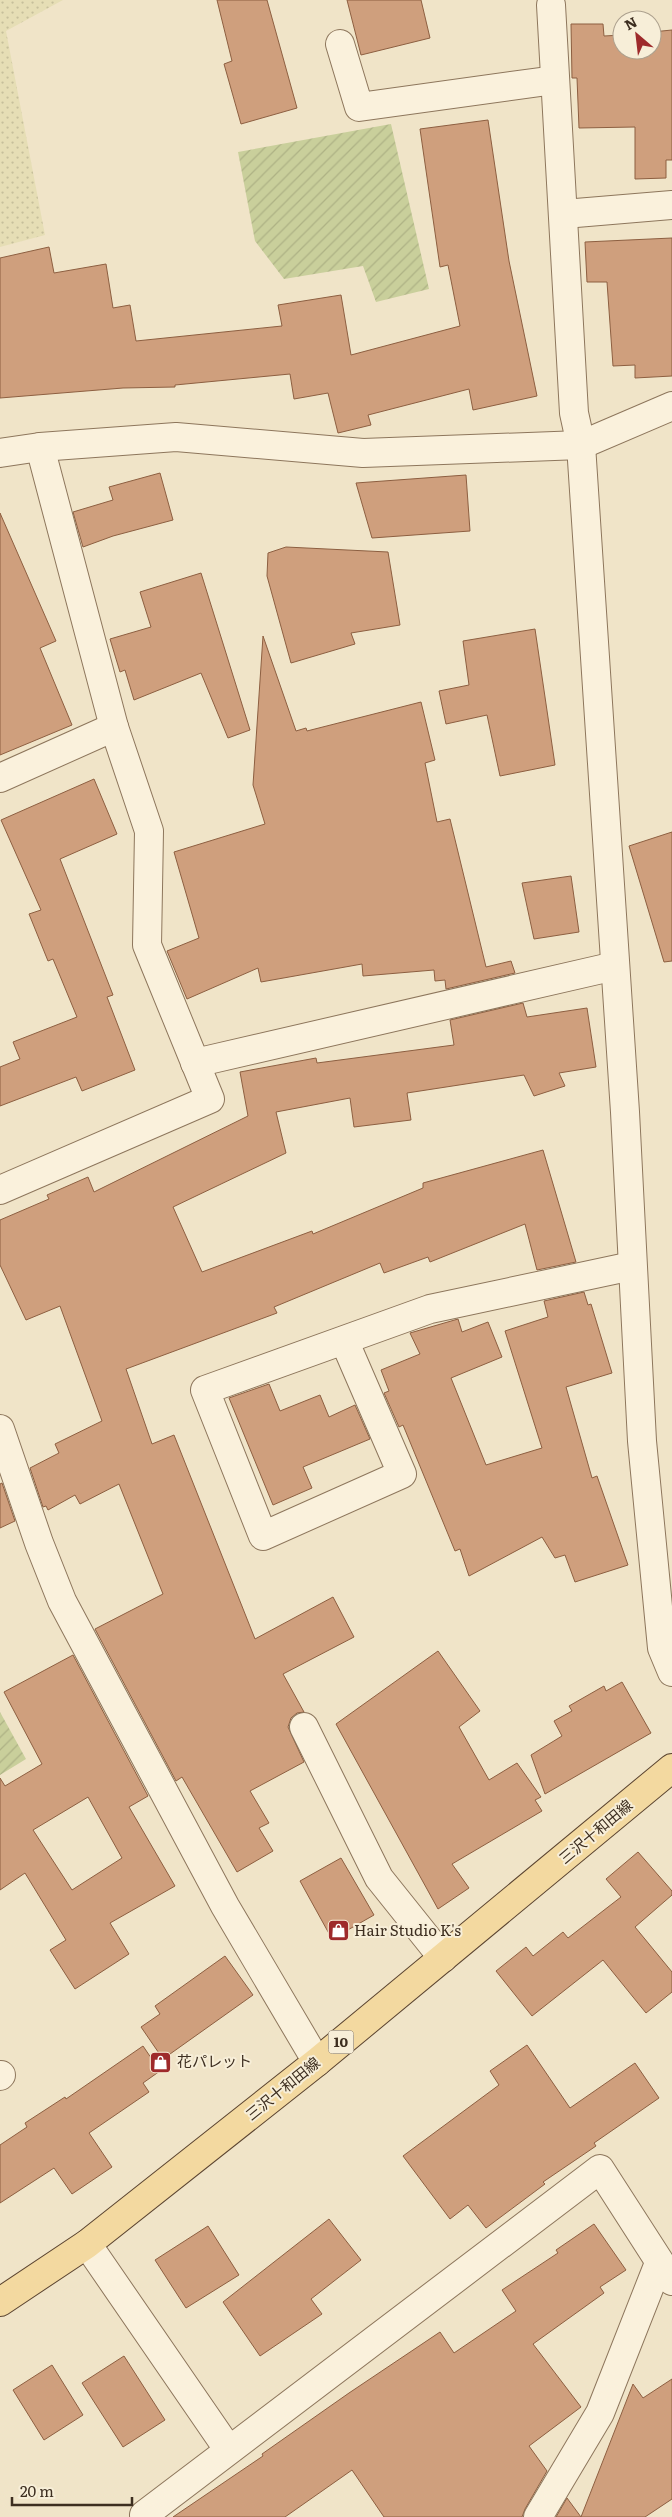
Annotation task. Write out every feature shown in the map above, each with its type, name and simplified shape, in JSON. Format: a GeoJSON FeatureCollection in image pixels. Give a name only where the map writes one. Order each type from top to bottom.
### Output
{"type":"FeatureCollection","features":[{"type":"Feature","properties":{"kind":"main road","name":"三沢十和田線"},"geometry":{"type":"LineString","coordinates":[[0,2302],[87,2244],[317,2062],[672,1768]]}},
{"type":"Feature","properties":{"kind":"street"},"geometry":{"type":"LineString","coordinates":[[551,5],[574,413],[581,445],[625,1112],[642,1441],[662,1648],[672,1672]]}},
{"type":"Feature","properties":{"kind":"street"},"geometry":{"type":"LineString","coordinates":[[340,44],[359,108],[555,80]]}},
{"type":"Feature","properties":{"kind":"street"},"geometry":{"type":"LineString","coordinates":[[564,214],[672,205]]}},
{"type":"Feature","properties":{"kind":"street"},"geometry":{"type":"LineString","coordinates":[[0,453],[40,447],[176,437],[362,452],[581,445],[672,406]]}},
{"type":"Feature","properties":{"kind":"street"},"geometry":{"type":"LineString","coordinates":[[0,1190],[210,1099],[147,944],[150,831],[114,727],[40,447]]}},
{"type":"Feature","properties":{"kind":"street"},"geometry":{"type":"LineString","coordinates":[[0,778],[114,727]]}},
{"type":"Feature","properties":{"kind":"street"},"geometry":{"type":"LineString","coordinates":[[195,1062],[615,966]]}},
{"type":"Feature","properties":{"kind":"street"},"geometry":{"type":"LineString","coordinates":[[344,1340],[402,1474],[263,1536],[205,1390],[430,1309],[632,1266]]}},
{"type":"Feature","properties":{"kind":"street"},"geometry":{"type":"LineString","coordinates":[[0,1429],[39,1543],[62,1601],[226,1906],[317,2062]]}},
{"type":"Feature","properties":{"kind":"street"},"geometry":{"type":"LineString","coordinates":[[304,1727],[379,1878],[443,1958]]}},
{"type":"Feature","properties":{"kind":"street"},"geometry":{"type":"LineString","coordinates":[[145,2517],[144,2515],[228,2449],[600,2170],[666,2272],[600,2413],[538,2517]]}},
{"type":"Feature","properties":{"kind":"street"},"geometry":{"type":"LineString","coordinates":[[87,2244],[228,2449]]}},
{"type":"Feature","properties":{"kind":"shaded area"},"geometry":{"type":"Polygon","coordinates":[[[0,0],[63,0],[6,31],[45,235],[0,247],[0,0]]]}},
{"type":"Feature","properties":{"kind":"green space"},"geometry":{"type":"Polygon","coordinates":[[[391,124],[429,289],[376,302],[363,266],[284,279],[255,241],[238,152],[391,124]]]}},
{"type":"Feature","properties":{"kind":"green space"},"geometry":{"type":"Polygon","coordinates":[[[0,1712],[26,1759],[0,1775],[0,1712]]]}},
{"type":"Feature","properties":{"kind":"building"},"geometry":{"type":"Polygon","coordinates":[[[217,0],[267,0],[297,108],[241,124],[224,64],[232,61],[217,0]]]}},
{"type":"Feature","properties":{"kind":"building"},"geometry":{"type":"Polygon","coordinates":[[[347,0],[421,0],[430,38],[361,55],[347,0]]]}},
{"type":"Feature","properties":{"kind":"building"},"geometry":{"type":"Polygon","coordinates":[[[571,24],[603,24],[604,36],[612,36],[612,60],[662,60],[662,31],[672,30],[672,160],[666,160],[666,178],[635,179],[635,127],[579,128],[577,78],[572,78],[571,24]]]}},
{"type":"Feature","properties":{"kind":"building"},"geometry":{"type":"Polygon","coordinates":[[[488,120],[509,261],[537,396],[473,410],[469,389],[368,415],[371,425],[338,433],[328,393],[294,399],[290,374],[175,385],[175,387],[123,388],[0,398],[0,258],[49,247],[54,273],[106,264],[113,308],[130,305],[136,341],[282,326],[278,305],[341,295],[351,355],[460,326],[448,265],[440,267],[420,129],[488,120]]]}},
{"type":"Feature","properties":{"kind":"building"},"geometry":{"type":"Polygon","coordinates":[[[672,238],[672,376],[635,378],[635,365],[613,366],[607,282],[587,282],[585,242],[672,238]]]}},
{"type":"Feature","properties":{"kind":"building"},"geometry":{"type":"Polygon","coordinates":[[[160,473],[173,520],[113,536],[83,547],[73,512],[113,500],[109,487],[160,473]]]}},
{"type":"Feature","properties":{"kind":"building"},"geometry":{"type":"Polygon","coordinates":[[[466,475],[470,531],[372,538],[356,483],[466,475]]]}},
{"type":"Feature","properties":{"kind":"building"},"geometry":{"type":"Polygon","coordinates":[[[0,513],[56,641],[40,648],[72,725],[0,755],[0,513]]]}},
{"type":"Feature","properties":{"kind":"building"},"geometry":{"type":"Polygon","coordinates":[[[286,547],[388,552],[400,625],[351,633],[355,644],[291,663],[267,576],[268,553],[286,547]]]}},
{"type":"Feature","properties":{"kind":"building"},"geometry":{"type":"Polygon","coordinates":[[[201,573],[250,730],[228,738],[201,673],[134,700],[125,670],[120,672],[110,639],[151,627],[140,592],[201,573]]]}},
{"type":"Feature","properties":{"kind":"building"},"geometry":{"type":"Polygon","coordinates":[[[535,629],[555,765],[500,776],[487,715],[446,724],[439,691],[469,685],[463,641],[535,629]]]}},
{"type":"Feature","properties":{"kind":"building"},"geometry":{"type":"Polygon","coordinates":[[[263,636],[296,731],[306,728],[307,731],[421,702],[435,760],[425,763],[437,822],[450,819],[486,967],[511,961],[515,973],[446,989],[445,980],[435,981],[434,970],[363,976],[362,964],[261,982],[258,968],[187,999],[167,951],[199,938],[174,852],[265,824],[253,785],[263,636]]]}},
{"type":"Feature","properties":{"kind":"building"},"geometry":{"type":"Polygon","coordinates":[[[94,779],[117,834],[60,859],[113,995],[107,997],[135,1070],[82,1091],[76,1077],[0,1106],[0,1067],[20,1059],[13,1042],[77,1017],[53,959],[48,961],[29,914],[41,910],[1,820],[94,779]]]}},
{"type":"Feature","properties":{"kind":"building"},"geometry":{"type":"Polygon","coordinates":[[[672,832],[672,961],[664,962],[629,846],[672,832]]]}},
{"type":"Feature","properties":{"kind":"building"},"geometry":{"type":"Polygon","coordinates":[[[571,876],[579,932],[534,939],[522,883],[571,876]]]}},
{"type":"Feature","properties":{"kind":"building"},"geometry":{"type":"Polygon","coordinates":[[[523,1003],[527,1017],[587,1008],[596,1067],[559,1073],[565,1086],[534,1096],[524,1075],[407,1093],[411,1120],[354,1127],[350,1098],[276,1112],[286,1153],[173,1207],[202,1272],[312,1231],[313,1234],[423,1188],[423,1183],[543,1150],[576,1262],[537,1270],[525,1224],[430,1262],[428,1257],[384,1273],[380,1263],[274,1307],[277,1313],[126,1369],[152,1444],[174,1435],[255,1639],[333,1597],[354,1637],[283,1674],[304,1712],[297,1713],[291,1718],[288,1727],[304,1762],[250,1791],[269,1823],[259,1828],[273,1851],[237,1872],[182,1777],[176,1781],[95,1629],[163,1594],[119,1484],[80,1504],[75,1495],[48,1510],[46,1506],[43,1507],[30,1468],[59,1453],[55,1444],[102,1421],[60,1306],[26,1320],[0,1265],[0,1220],[49,1199],[47,1195],[88,1177],[94,1192],[248,1116],[240,1072],[316,1058],[317,1063],[454,1045],[450,1020],[523,1003]]]}},
{"type":"Feature","properties":{"kind":"building"},"geometry":{"type":"Polygon","coordinates":[[[584,1292],[588,1305],[591,1304],[612,1373],[566,1387],[592,1478],[597,1476],[628,1565],[575,1582],[565,1555],[555,1558],[542,1537],[469,1576],[460,1549],[455,1551],[403,1425],[399,1427],[384,1393],[389,1391],[381,1370],[420,1354],[410,1333],[458,1319],[462,1332],[488,1322],[502,1357],[451,1378],[486,1465],[542,1448],[505,1331],[548,1317],[544,1301],[584,1292]]]}},
{"type":"Feature","properties":{"kind":"building"},"geometry":{"type":"Polygon","coordinates":[[[269,1384],[280,1411],[320,1395],[329,1417],[355,1405],[370,1439],[303,1467],[312,1488],[273,1505],[229,1398],[269,1384]]]}},
{"type":"Feature","properties":{"kind":"building"},"geometry":{"type":"Polygon","coordinates":[[[2,1483],[15,1521],[0,1528],[0,1484],[2,1483]]]}},
{"type":"Feature","properties":{"kind":"building"},"geometry":{"type":"Polygon","coordinates":[[[438,1651],[480,1711],[459,1727],[489,1780],[517,1763],[541,1797],[535,1800],[542,1811],[452,1864],[469,1888],[438,1909],[336,1724],[438,1651]]]}},
{"type":"Feature","properties":{"kind":"building"},"geometry":{"type":"Polygon","coordinates":[[[73,1655],[148,1796],[129,1807],[175,1886],[110,1923],[129,1954],[75,1989],[50,1950],[66,1940],[25,1873],[0,1890],[0,1778],[5,1786],[42,1764],[4,1692],[73,1655]],[[88,1797],[33,1830],[72,1890],[122,1858],[88,1797]]]}},
{"type":"Feature","properties":{"kind":"building"},"geometry":{"type":"Polygon","coordinates":[[[622,1682],[651,1733],[545,1794],[531,1755],[562,1736],[554,1721],[572,1711],[569,1706],[604,1686],[606,1691],[622,1682]]]}},
{"type":"Feature","properties":{"kind":"building"},"geometry":{"type":"Polygon","coordinates":[[[638,1852],[672,1891],[672,1895],[635,1927],[672,1972],[672,1992],[646,2013],[603,1960],[532,2016],[496,1971],[526,1947],[533,1956],[563,1932],[568,1938],[621,1897],[606,1879],[638,1852]]]}},
{"type":"Feature","properties":{"kind":"building"},"geometry":{"type":"Polygon","coordinates":[[[341,1858],[374,1915],[332,1939],[300,1881],[341,1858]]]}},
{"type":"Feature","properties":{"kind":"building"},"geometry":{"type":"Polygon","coordinates":[[[225,1956],[253,1995],[163,2059],[141,2027],[160,2014],[155,2006],[225,1956]]]}},
{"type":"Feature","properties":{"kind":"building"},"geometry":{"type":"Polygon","coordinates":[[[527,2045],[570,2108],[635,2063],[659,2098],[594,2143],[596,2146],[543,2182],[545,2184],[486,2228],[468,2205],[450,2219],[403,2156],[499,2085],[490,2071],[527,2045]]]}},
{"type":"Feature","properties":{"kind":"building"},"geometry":{"type":"Polygon","coordinates":[[[143,2046],[160,2071],[143,2083],[149,2092],[89,2133],[112,2167],[72,2194],[54,2168],[0,2203],[0,2145],[27,2127],[25,2123],[65,2097],[66,2099],[143,2046]]]}},
{"type":"Feature","properties":{"kind":"building"},"geometry":{"type":"Polygon","coordinates":[[[329,2219],[361,2260],[311,2299],[322,2314],[260,2356],[223,2302],[329,2219]]]}},
{"type":"Feature","properties":{"kind":"building"},"geometry":{"type":"Polygon","coordinates":[[[594,2224],[626,2270],[600,2287],[604,2293],[533,2344],[581,2407],[529,2446],[547,2471],[522,2517],[384,2517],[352,2470],[285,2517],[173,2517],[263,2456],[262,2454],[349,2393],[440,2332],[454,2353],[516,2311],[502,2290],[558,2253],[556,2250],[594,2224]]]}},
{"type":"Feature","properties":{"kind":"building"},"geometry":{"type":"Polygon","coordinates":[[[208,2226],[239,2275],[186,2308],[155,2260],[208,2226]]]}},
{"type":"Feature","properties":{"kind":"building"},"geometry":{"type":"Polygon","coordinates":[[[124,2356],[165,2420],[123,2447],[82,2383],[124,2356]]]}},
{"type":"Feature","properties":{"kind":"building"},"geometry":{"type":"Polygon","coordinates":[[[52,2365],[83,2415],[44,2440],[13,2390],[52,2365]]]}},
{"type":"Feature","properties":{"kind":"building"},"geometry":{"type":"Polygon","coordinates":[[[672,2379],[672,2499],[645,2517],[581,2517],[633,2384],[643,2398],[672,2379]]]}},
{"type":"Feature","properties":{"kind":"building"},"geometry":{"type":"Polygon","coordinates":[[[567,2498],[581,2517],[556,2517],[567,2498]]]}},
{"type":"Feature","properties":{"kind":"place","name":"Hair Studio K's"},"geometry":{"type":"Point","coordinates":[338,1931]}},
{"type":"Feature","properties":{"kind":"place","name":"花パレット"},"geometry":{"type":"Point","coordinates":[161,2062]}}]}
